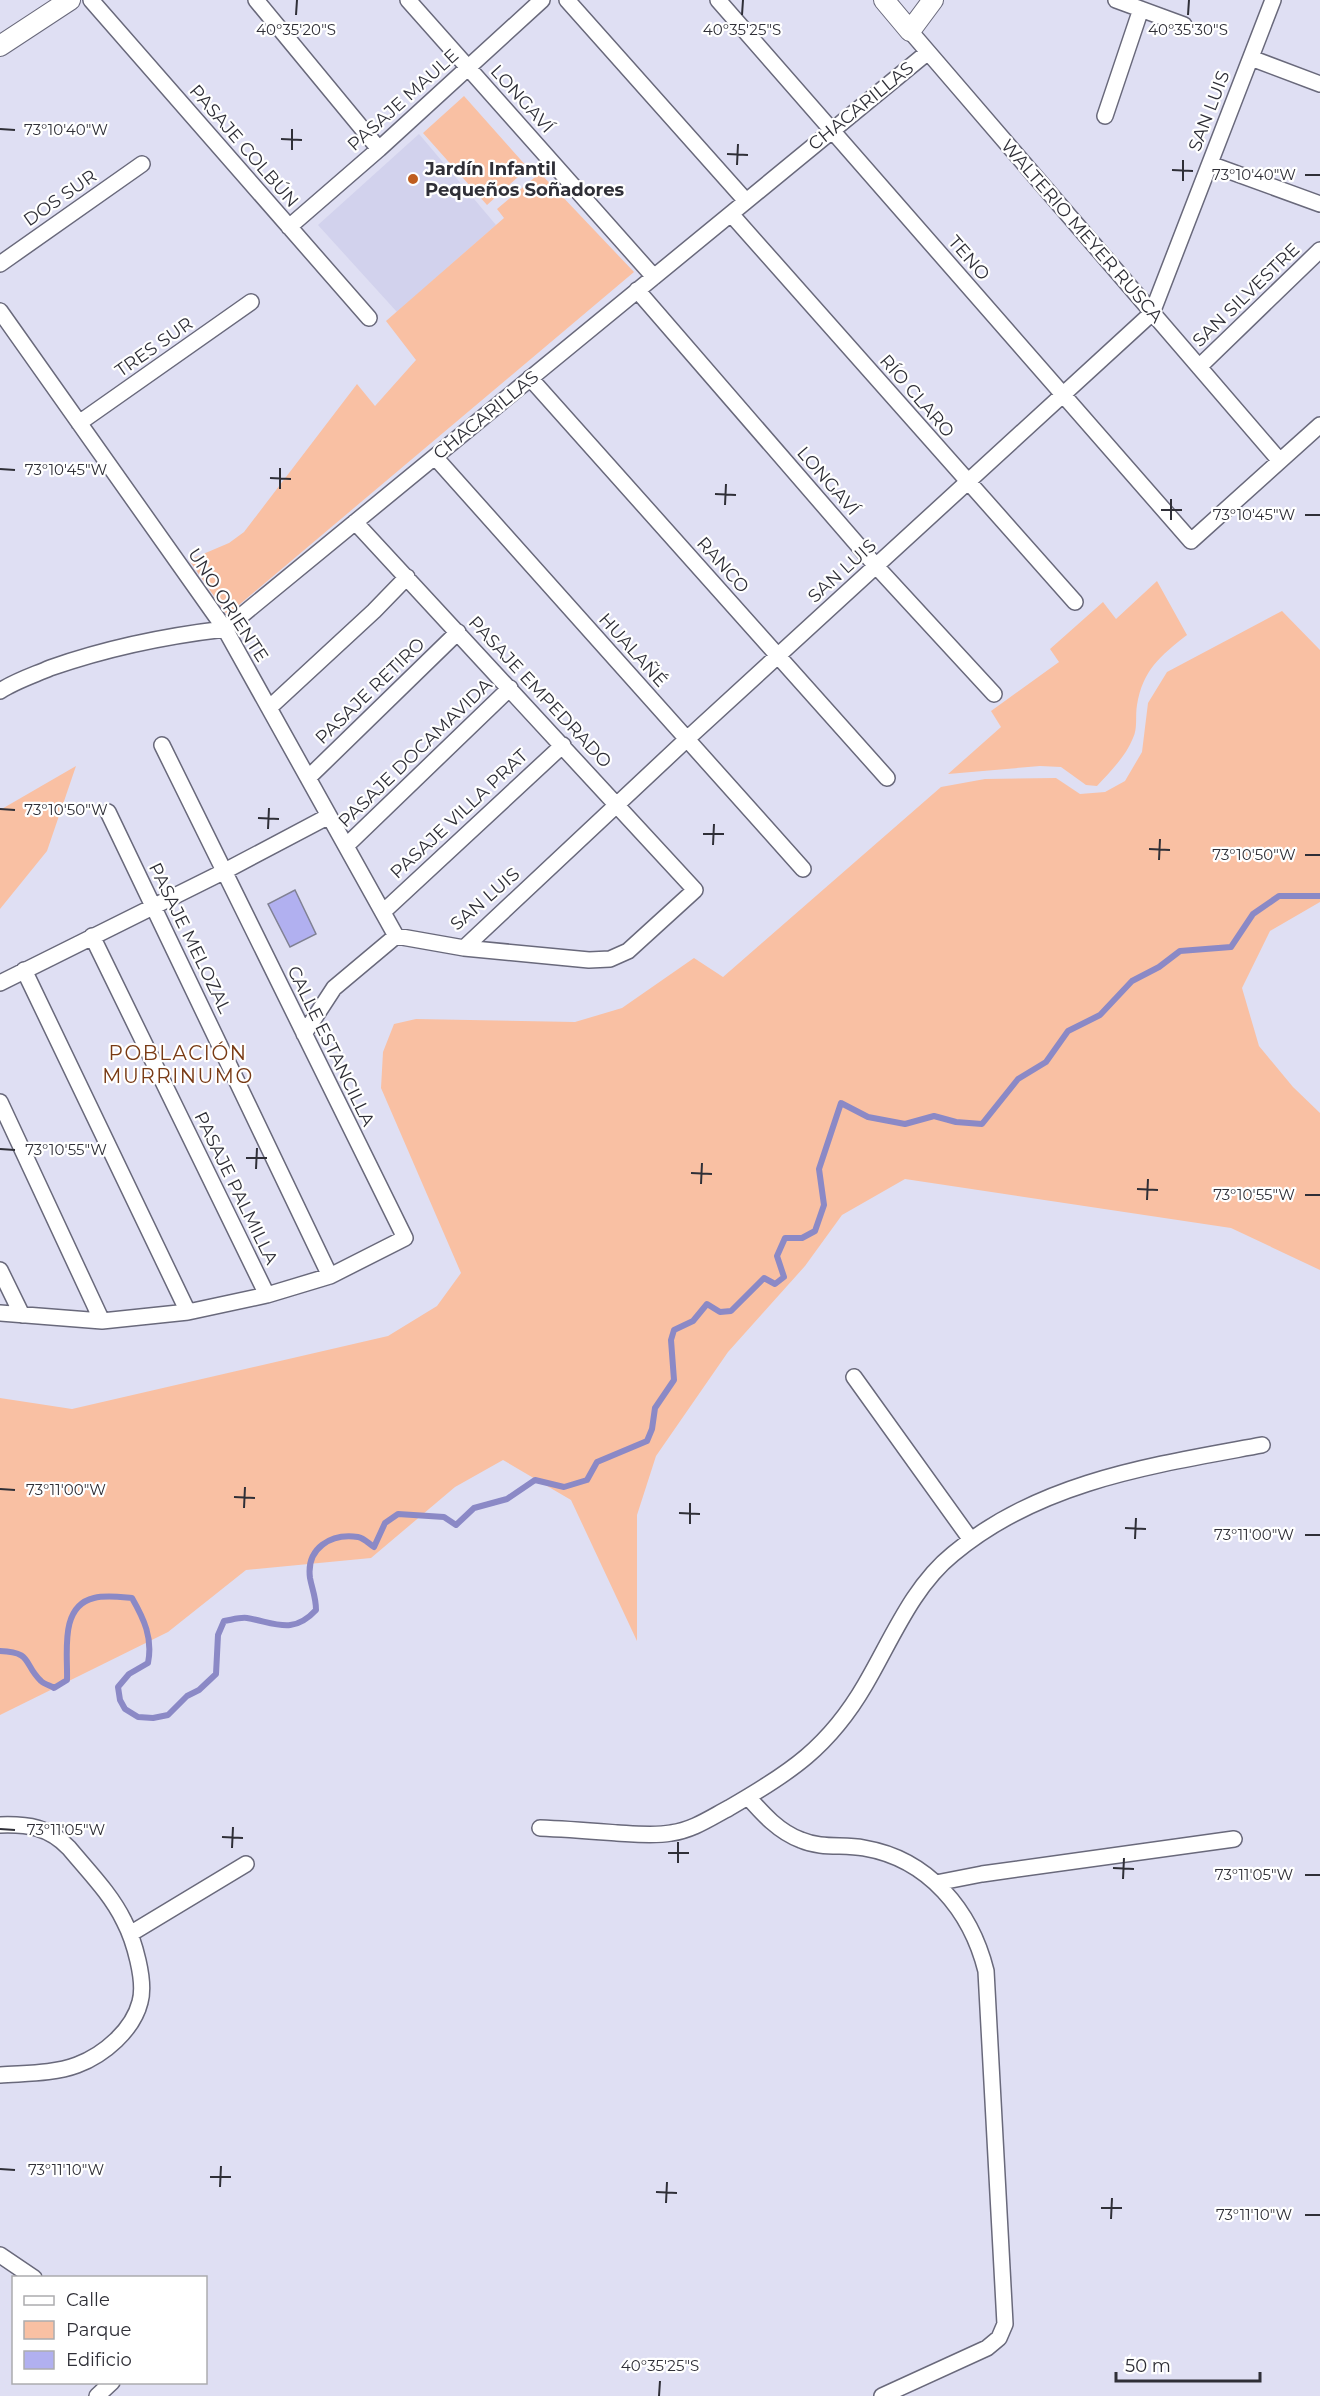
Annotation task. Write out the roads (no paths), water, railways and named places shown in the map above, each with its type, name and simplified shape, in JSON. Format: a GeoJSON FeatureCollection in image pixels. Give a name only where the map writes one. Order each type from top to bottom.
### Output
{"type":"FeatureCollection","features":[{"type":"Feature","properties":{"kind":"street"},"geometry":{"type":"LineString","coordinates":[[0,46],[70,0]]}},
{"type":"Feature","properties":{"kind":"street","name":"PASAJE COLBÚN"},"geometry":{"type":"LineString","coordinates":[[91,0],[369,318]]}},
{"type":"Feature","properties":{"kind":"street"},"geometry":{"type":"LineString","coordinates":[[256,0],[379,149]]}},
{"type":"Feature","properties":{"kind":"street","name":"LONGAVÍ"},"geometry":{"type":"LineString","coordinates":[[408,0],[654,277]]}},
{"type":"Feature","properties":{"kind":"street","name":"PASAJE MAULE"},"geometry":{"type":"LineString","coordinates":[[289,227],[379,149],[542,0]]}},
{"type":"Feature","properties":{"kind":"street"},"geometry":{"type":"LineString","coordinates":[[567,0],[746,201]]}},
{"type":"Feature","properties":{"kind":"street","name":"TENO"},"geometry":{"type":"LineString","coordinates":[[718,0],[1191,541],[1280,461]]}},
{"type":"Feature","properties":{"kind":"street","name":"WALTERIO MEYER RUSCA"},"geometry":{"type":"LineString","coordinates":[[884,0],[1280,461]]}},
{"type":"Feature","properties":{"kind":"street","name":"CHACARILLAS"},"geometry":{"type":"LineString","coordinates":[[910,31],[933,0]]}},
{"type":"Feature","properties":{"kind":"street"},"geometry":{"type":"LineString","coordinates":[[1116,0],[1184,25]]}},
{"type":"Feature","properties":{"kind":"street","name":"SAN LUIS"},"geometry":{"type":"LineString","coordinates":[[396,936],[464,948],[778,655],[1152,313],[1273,0]]}},
{"type":"Feature","properties":{"kind":"street"},"geometry":{"type":"LineString","coordinates":[[1105,116],[1141,9]]}},
{"type":"Feature","properties":{"kind":"street","name":"CHACARILLAS"},"geometry":{"type":"LineString","coordinates":[[225,629],[928,52]]}},
{"type":"Feature","properties":{"kind":"street"},"geometry":{"type":"LineString","coordinates":[[1251,58],[1320,84]]}},
{"type":"Feature","properties":{"kind":"street","name":"DOS SUR"},"geometry":{"type":"LineString","coordinates":[[0,264],[142,164]]}},
{"type":"Feature","properties":{"kind":"street"},"geometry":{"type":"LineString","coordinates":[[1210,164],[1320,204]]}},
{"type":"Feature","properties":{"kind":"street","name":"RÍO CLARO"},"geometry":{"type":"LineString","coordinates":[[731,214],[1075,602]]}},
{"type":"Feature","properties":{"kind":"street","name":"SAN SILVESTRE"},"geometry":{"type":"LineString","coordinates":[[1199,367],[1320,250]]}},
{"type":"Feature","properties":{"kind":"street","name":"LONGAVÍ"},"geometry":{"type":"LineString","coordinates":[[637,290],[876,566],[994,694]]}},
{"type":"Feature","properties":{"kind":"street","name":"TRES SUR"},"geometry":{"type":"LineString","coordinates":[[79,423],[251,302]]}},
{"type":"Feature","properties":{"kind":"street","name":"UNO ORIENTE"},"geometry":{"type":"LineString","coordinates":[[0,311],[225,629],[396,936]]}},
{"type":"Feature","properties":{"kind":"street","name":"RANCO"},"geometry":{"type":"LineString","coordinates":[[530,378],[887,778]]}},
{"type":"Feature","properties":{"kind":"street"},"geometry":{"type":"LineString","coordinates":[[1280,461],[1320,425]]}},
{"type":"Feature","properties":{"kind":"street","name":"HUALAÑÉ"},"geometry":{"type":"LineString","coordinates":[[435,457],[803,869]]}},
{"type":"Feature","properties":{"kind":"street","name":"PASAJE EMPEDRADO"},"geometry":{"type":"LineString","coordinates":[[355,522],[618,804],[695,890],[628,951],[609,959],[589,960],[464,948]]}},
{"type":"Feature","properties":{"kind":"street"},"geometry":{"type":"LineString","coordinates":[[268,708],[374,611],[407,577]]}},
{"type":"Feature","properties":{"kind":"street"},"geometry":{"type":"LineString","coordinates":[[2,686],[105,650],[145,641],[225,629]]}},
{"type":"Feature","properties":{"kind":"street","name":"PASAJE RETIRO"},"geometry":{"type":"LineString","coordinates":[[308,778],[458,632]]}},
{"type":"Feature","properties":{"kind":"street","name":"PASAJE DOCAMAVIDA"},"geometry":{"type":"LineString","coordinates":[[346,846],[510,688]]}},
{"type":"Feature","properties":{"kind":"street","name":"CALLE ESTANCILLA"},"geometry":{"type":"LineString","coordinates":[[162,745],[405,1238],[330,1276]]}},
{"type":"Feature","properties":{"kind":"street","name":"PASAJE VILLA PRAT"},"geometry":{"type":"LineString","coordinates":[[383,912],[563,745]]}},
{"type":"Feature","properties":{"kind":"street","name":"PASAJE MELOZAL"},"geometry":{"type":"LineString","coordinates":[[108,812],[330,1276]]}},
{"type":"Feature","properties":{"kind":"street"},"geometry":{"type":"LineString","coordinates":[[0,983],[223,872],[329,816]]}},
{"type":"Feature","properties":{"kind":"street","name":"PASAJE PALMILLA"},"geometry":{"type":"LineString","coordinates":[[92,936],[267,1295]]}},
{"type":"Feature","properties":{"kind":"street"},"geometry":{"type":"LineString","coordinates":[[304,1034],[334,988],[396,936]]}},
{"type":"Feature","properties":{"kind":"street"},"geometry":{"type":"LineString","coordinates":[[24,970],[188,1312]]}},
{"type":"Feature","properties":{"kind":"street"},"geometry":{"type":"LineString","coordinates":[[0,1102],[102,1321]]}},
{"type":"Feature","properties":{"kind":"street"},"geometry":{"type":"LineString","coordinates":[[0,1270],[22,1315]]}},
{"type":"Feature","properties":{"kind":"street"},"geometry":{"type":"LineString","coordinates":[[0,1313],[102,1321],[188,1312],[267,1295],[330,1276]]}},
{"type":"Feature","properties":{"kind":"street"},"geometry":{"type":"LineString","coordinates":[[854,1377],[971,1540]]}},
{"type":"Feature","properties":{"kind":"street"},"geometry":{"type":"LineString","coordinates":[[540,1828],[653,1835],[693,1828],[788,1773],[828,1738],[854,1705],[923,1585],[952,1554],[971,1540],[1024,1509],[1083,1484],[1147,1466],[1262,1444]]}},
{"type":"Feature","properties":{"kind":"street"},"geometry":{"type":"LineString","coordinates":[[748,1797],[777,1826],[802,1841],[824,1846],[877,1850],[908,1862],[948,1895],[976,1938],[986,1971],[1006,2317],[999,2337],[987,2348],[882,2396]]}},
{"type":"Feature","properties":{"kind":"street"},"geometry":{"type":"LineString","coordinates":[[0,1825],[34,1826],[61,1840],[110,1899],[130,1934],[142,1985],[137,2010],[117,2038],[101,2053],[76,2066],[50,2071],[0,2075]]}},
{"type":"Feature","properties":{"kind":"street"},"geometry":{"type":"LineString","coordinates":[[936,1883],[982,1874],[1234,1839]]}},
{"type":"Feature","properties":{"kind":"street"},"geometry":{"type":"LineString","coordinates":[[130,1934],[246,1864]]}},
{"type":"Feature","properties":{"kind":"street"},"geometry":{"type":"LineString","coordinates":[[0,2255],[32,2276]]}},
{"type":"Feature","properties":{"kind":"street"},"geometry":{"type":"LineString","coordinates":[[97,2396],[112,2384]]}},
{"type":"Feature","properties":{"kind":"waterway"},"geometry":{"type":"LineString","coordinates":[[0,1651],[23,1656],[35,1675],[54,1688],[67,1680],[68,1632],[75,1611],[83,1603],[94,1598],[108,1596],[132,1598],[148,1637],[148,1663],[129,1674],[118,1687],[120,1700],[125,1709],[138,1717],[153,1718],[168,1715],[187,1696],[199,1690],[216,1674],[218,1635],[224,1621],[244,1618],[292,1625],[308,1618],[316,1610],[310,1567],[316,1551],[330,1540],[348,1536],[358,1537],[374,1547],[385,1523],[398,1514],[444,1517],[456,1525],[474,1508],[507,1499],[535,1480],[564,1487],[587,1480],[597,1462],[647,1441],[652,1429],[655,1408],[674,1380],[671,1340],[674,1330],[693,1321],[707,1304],[720,1312],[731,1311],[764,1278],[775,1284],[784,1277],[777,1256],[785,1238],[802,1238],[815,1231],[824,1205],[819,1169],[841,1103],[868,1117],[905,1124],[934,1116],[956,1122],[982,1124],[1018,1079],[1046,1062],[1068,1031],[1100,1015],[1132,981],[1159,967],[1180,951],[1231,947],[1253,914],[1279,896],[1320,896]]}},
{"type":"Feature","properties":{"kind":"place","name":"Jardín Infantil Pequeños Soñadores"},"geometry":{"type":"Point","coordinates":[413,179]}},
{"type":"Feature","properties":{"kind":"district","name":"POBLACIÓN MURRINUMO"},"geometry":{"type":"Point","coordinates":[178,1064]}}]}
